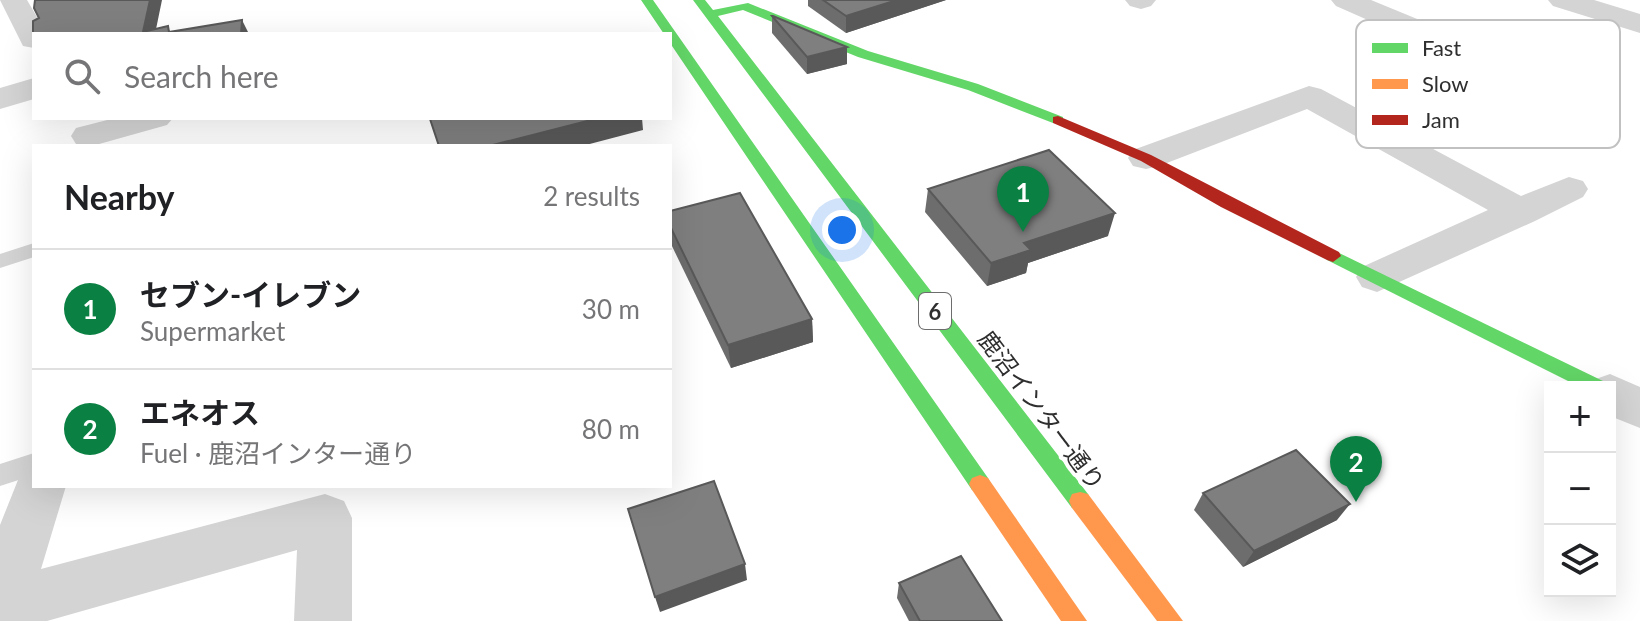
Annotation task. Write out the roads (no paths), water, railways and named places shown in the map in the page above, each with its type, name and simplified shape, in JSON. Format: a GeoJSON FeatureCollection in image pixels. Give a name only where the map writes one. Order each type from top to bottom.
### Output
{"type":"FeatureCollection","features":[{"type":"Feature","properties":{"kind":"main road"},"geometry":{"type":"LineString","coordinates":[[647,0],[669,32]]}},
{"type":"Feature","properties":{"kind":"main road"},"geometry":{"type":"LineString","coordinates":[[705,7],[744,6],[863,54],[1011,101],[1146,158],[1227,203],[1621,394]]}},
{"type":"Feature","properties":{"kind":"main road","name":"鹿沼インター通り"},"geometry":{"type":"LineString","coordinates":[[705,7],[1171,621]]}},
{"type":"Feature","properties":{"kind":"main road"},"geometry":{"type":"LineString","coordinates":[[672,36],[1075,621]]}},
{"type":"Feature","properties":{"kind":"street"},"geometry":{"type":"LineString","coordinates":[[12,0],[32,35]]}},
{"type":"Feature","properties":{"kind":"street"},"geometry":{"type":"LineString","coordinates":[[1346,0],[1393,20]]}},
{"type":"Feature","properties":{"kind":"street"},"geometry":{"type":"LineString","coordinates":[[1563,0],[1640,24]]}},
{"type":"Feature","properties":{"kind":"street"},"geometry":{"type":"LineString","coordinates":[[0,99],[32,89]]}},
{"type":"Feature","properties":{"kind":"street"},"geometry":{"type":"LineString","coordinates":[[1146,158],[1309,96],[1356,122]]}},
{"type":"Feature","properties":{"kind":"street"},"geometry":{"type":"LineString","coordinates":[[85,133],[146,120]]}},
{"type":"Feature","properties":{"kind":"street"},"geometry":{"type":"LineString","coordinates":[[1404,148],[1521,212]]}},
{"type":"Feature","properties":{"kind":"street"},"geometry":{"type":"LineString","coordinates":[[1377,277],[1569,189]]}},
{"type":"Feature","properties":{"kind":"street"},"geometry":{"type":"LineString","coordinates":[[0,608],[39,488]]}},
{"type":"Feature","properties":{"kind":"street"},"geometry":{"type":"LineString","coordinates":[[0,608],[325,518],[323,621]]}},
{"type":"Feature","properties":{"kind":"lane"},"geometry":{"type":"LineString","coordinates":[[0,261],[32,251]]}},
{"type":"Feature","properties":{"kind":"lane"},"geometry":{"type":"LineString","coordinates":[[0,475],[32,465]]}},
{"type":"Feature","properties":{"kind":"place","name":"セブン-イレブン"},"geometry":{"type":"Point","coordinates":[1023,232]}},
{"type":"Feature","properties":{"kind":"place","name":"エネオス"},"geometry":{"type":"Point","coordinates":[1356,502]}}]}
